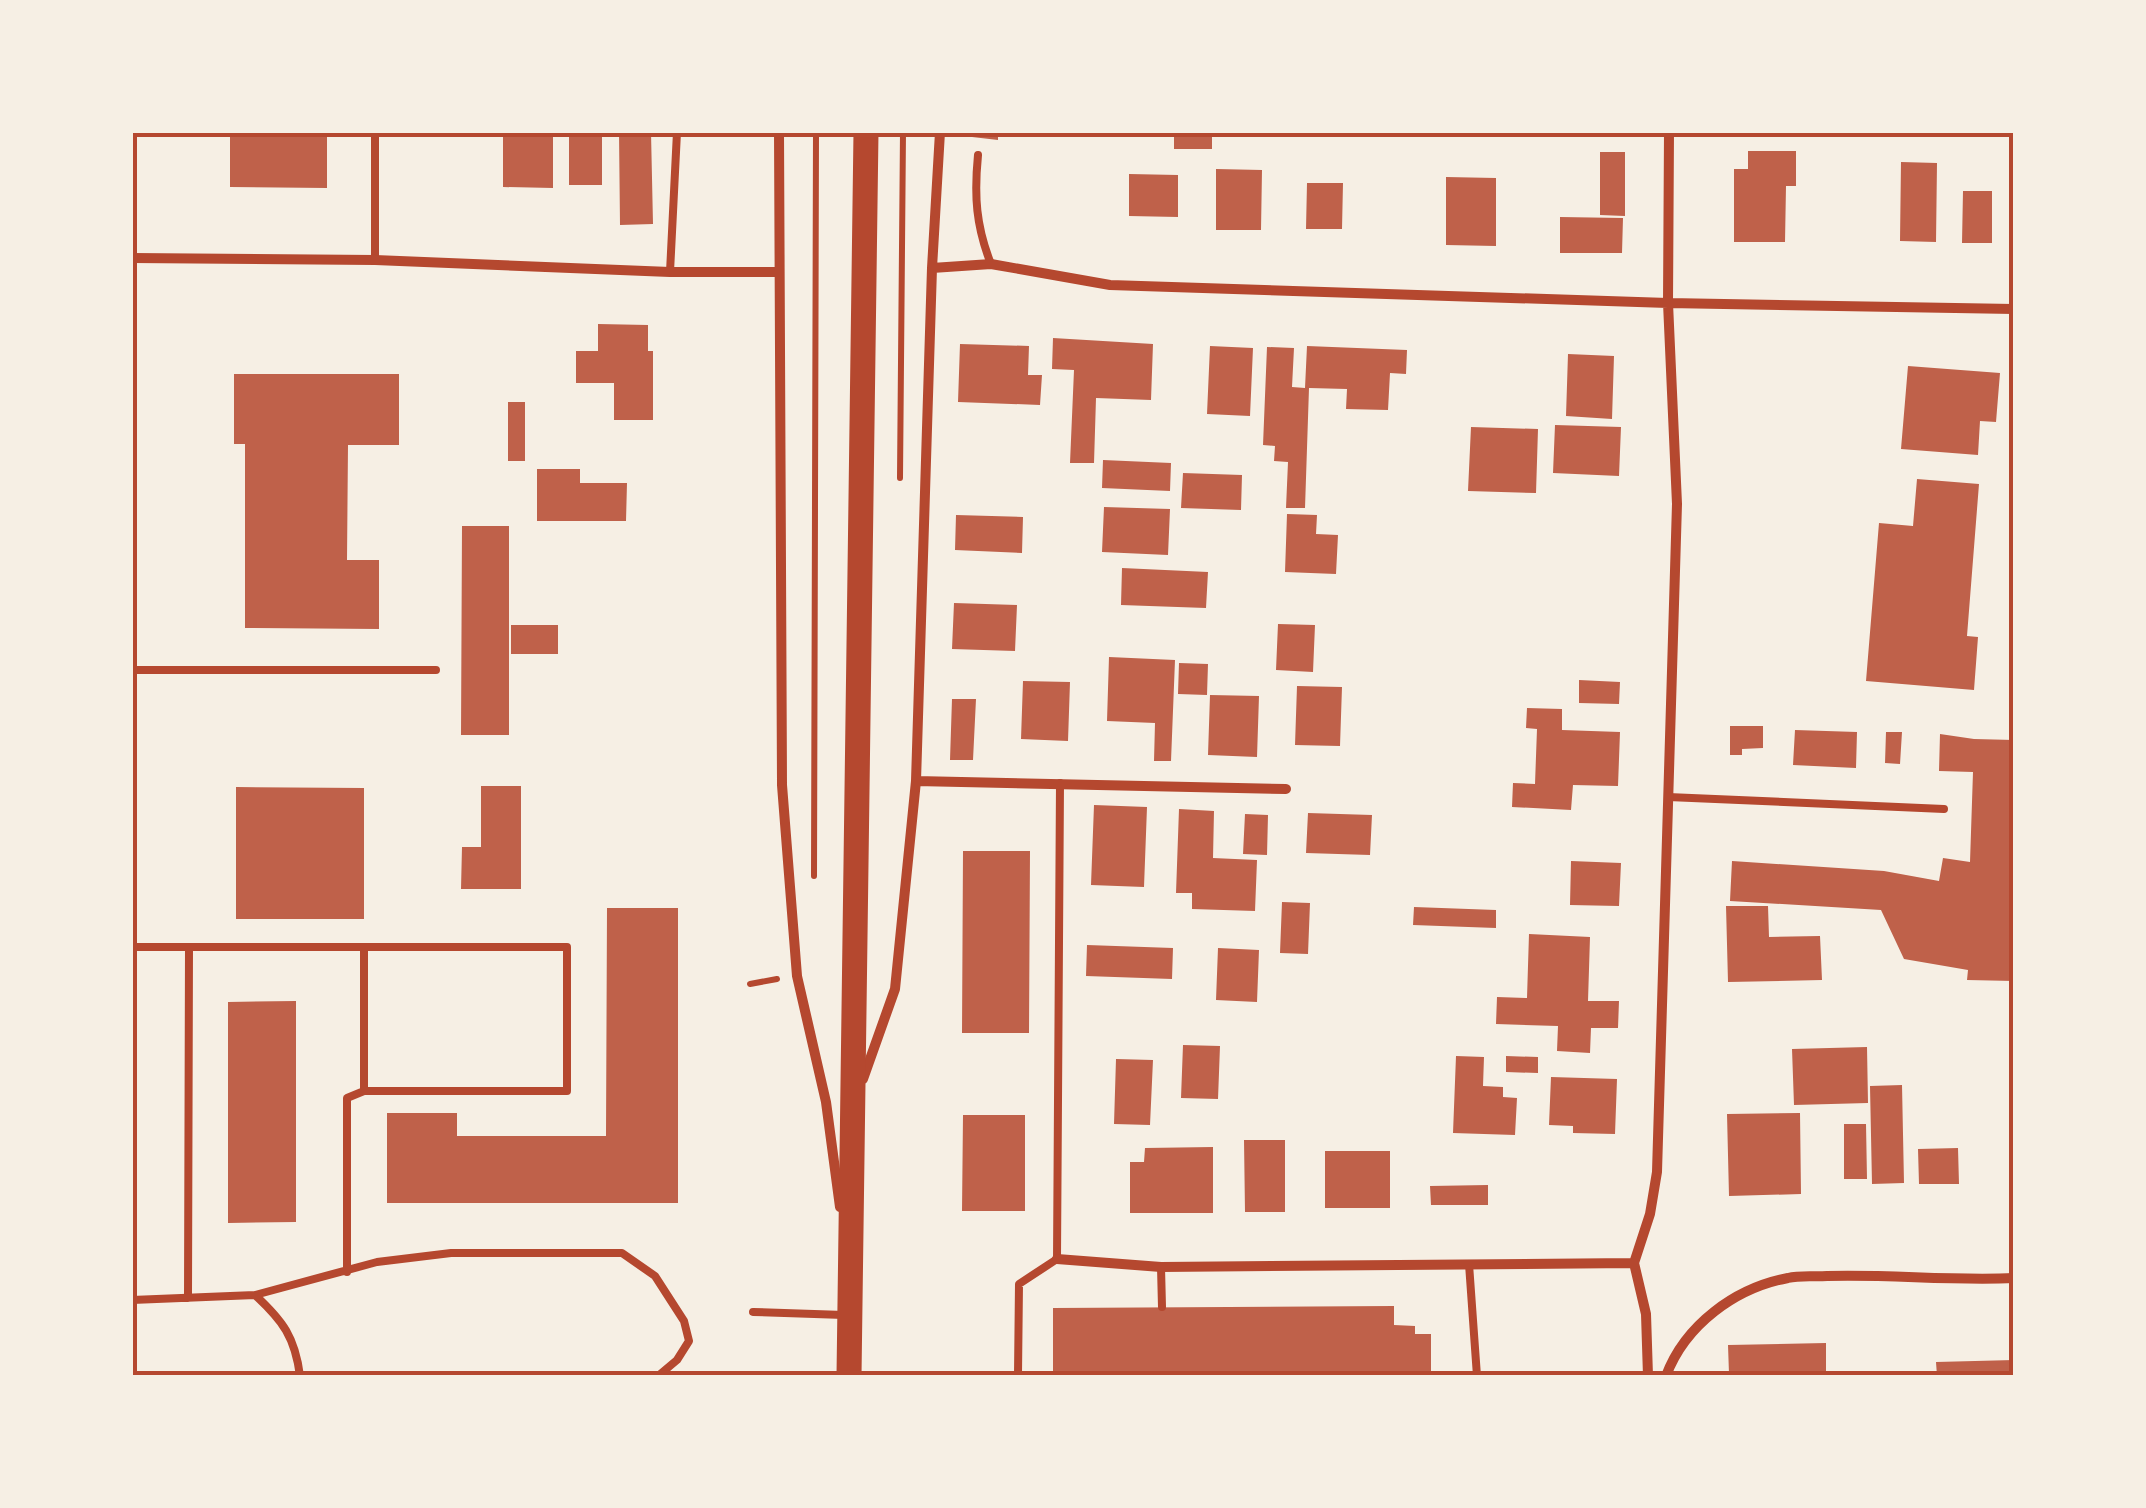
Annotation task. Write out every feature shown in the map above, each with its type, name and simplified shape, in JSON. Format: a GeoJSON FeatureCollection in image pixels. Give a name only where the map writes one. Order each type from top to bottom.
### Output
{"type":"FeatureCollection","features":[{"type":"Feature","properties":{"kind":"main road"},"geometry":{"type":"LineString","coordinates":[[849,1376],[866,132]]}},
{"type":"Feature","properties":{"kind":"street"},"geometry":{"type":"LineString","coordinates":[[779,132],[782,785],[797,976],[826,1102],[850,1273]]}},
{"type":"Feature","properties":{"kind":"street"},"geometry":{"type":"LineString","coordinates":[[852,1108],[894,988],[916,781],[940,132]]}},
{"type":"Feature","properties":{"kind":"street"},"geometry":{"type":"LineString","coordinates":[[1648,1376],[1646,1314],[1634,1263],[1658,1172],[1677,504],[1668,303],[1669,132]]}},
{"type":"Feature","properties":{"kind":"street"},"geometry":{"type":"LineString","coordinates":[[132,258],[375,260],[670,272],[777,272]]}},
{"type":"Feature","properties":{"kind":"street"},"geometry":{"type":"LineString","coordinates":[[932,268],[991,264],[1110,285],[1668,303],[2014,309]]}},
{"type":"Feature","properties":{"kind":"street"},"geometry":{"type":"LineString","coordinates":[[916,781],[1286,789]]}},
{"type":"Feature","properties":{"kind":"street"},"geometry":{"type":"LineString","coordinates":[[1058,1259],[1161,1267],[1634,1263]]}},
{"type":"Feature","properties":{"kind":"street"},"geometry":{"type":"LineString","coordinates":[[1666,1376],[1699,1322],[1742,1293],[1788,1278],[2014,1278]]}},
{"type":"Feature","properties":{"kind":"lane"},"geometry":{"type":"LineString","coordinates":[[375,260],[376,132]]}},
{"type":"Feature","properties":{"kind":"lane"},"geometry":{"type":"LineString","coordinates":[[670,272],[677,132]]}},
{"type":"Feature","properties":{"kind":"lane"},"geometry":{"type":"LineString","coordinates":[[978,155],[974,200],[981,240],[991,264]]}},
{"type":"Feature","properties":{"kind":"lane"},"geometry":{"type":"LineString","coordinates":[[132,670],[436,670]]}},
{"type":"Feature","properties":{"kind":"lane"},"geometry":{"type":"LineString","coordinates":[[1018,1374],[1019,1284],[1058,1259],[1060,783]]}},
{"type":"Feature","properties":{"kind":"lane"},"geometry":{"type":"LineString","coordinates":[[1668,796],[1944,809]]}},
{"type":"Feature","properties":{"kind":"lane"},"geometry":{"type":"LineString","coordinates":[[364,947],[364,1091]]}},
{"type":"Feature","properties":{"kind":"lane"},"geometry":{"type":"LineString","coordinates":[[132,948],[567,947],[567,1091],[364,1091],[347,1098],[347,1272]]}},
{"type":"Feature","properties":{"kind":"lane"},"geometry":{"type":"LineString","coordinates":[[188,1298],[189,948]]}},
{"type":"Feature","properties":{"kind":"lane"},"geometry":{"type":"LineString","coordinates":[[132,1300],[256,1295],[377,1262],[451,1253],[622,1253],[655,1276],[684,1321],[689,1341],[677,1360],[658,1376]]}},
{"type":"Feature","properties":{"kind":"lane"},"geometry":{"type":"LineString","coordinates":[[1468,1264],[1477,1376]]}},
{"type":"Feature","properties":{"kind":"lane"},"geometry":{"type":"LineString","coordinates":[[1161,1267],[1162,1307]]}},
{"type":"Feature","properties":{"kind":"lane"},"geometry":{"type":"LineString","coordinates":[[256,1295],[283,1321],[297,1356],[300,1376]]}},
{"type":"Feature","properties":{"kind":"lane"},"geometry":{"type":"LineString","coordinates":[[753,1312],[848,1315]]}},
{"type":"Feature","properties":{"kind":"path"},"geometry":{"type":"LineString","coordinates":[[815,845],[816,132]]}},
{"type":"Feature","properties":{"kind":"building"},"geometry":{"type":"Polygon","coordinates":[[[230,132],[327,132],[327,188],[230,187],[230,132]]]}},
{"type":"Feature","properties":{"kind":"building"},"geometry":{"type":"Polygon","coordinates":[[[503,132],[553,132],[553,188],[503,187],[503,132]]]}},
{"type":"Feature","properties":{"kind":"building"},"geometry":{"type":"Polygon","coordinates":[[[619,132],[651,132],[653,224],[620,225],[619,132]]]}},
{"type":"Feature","properties":{"kind":"building"},"geometry":{"type":"Polygon","coordinates":[[[972,132],[998,132],[998,140],[972,137],[972,132]]]}},
{"type":"Feature","properties":{"kind":"building"},"geometry":{"type":"Polygon","coordinates":[[[1174,132],[1212,132],[1212,149],[1174,149],[1174,132]]]}},
{"type":"Feature","properties":{"kind":"building"},"geometry":{"type":"Polygon","coordinates":[[[569,135],[602,135],[602,185],[569,185],[569,135]]]}},
{"type":"Feature","properties":{"kind":"building"},"geometry":{"type":"Polygon","coordinates":[[[1748,151],[1796,151],[1796,186],[1786,186],[1785,242],[1734,242],[1734,169],[1748,169],[1748,151]]]}},
{"type":"Feature","properties":{"kind":"building"},"geometry":{"type":"Polygon","coordinates":[[[1600,152],[1625,152],[1625,216],[1600,215],[1600,152]]]}},
{"type":"Feature","properties":{"kind":"building"},"geometry":{"type":"Polygon","coordinates":[[[1901,162],[1937,163],[1936,242],[1900,241],[1901,162]]]}},
{"type":"Feature","properties":{"kind":"building"},"geometry":{"type":"Polygon","coordinates":[[[1216,169],[1262,170],[1261,230],[1216,230],[1216,169]]]}},
{"type":"Feature","properties":{"kind":"building"},"geometry":{"type":"Polygon","coordinates":[[[1129,174],[1178,175],[1178,217],[1129,216],[1129,174]]]}},
{"type":"Feature","properties":{"kind":"building"},"geometry":{"type":"Polygon","coordinates":[[[1446,177],[1496,178],[1496,246],[1446,245],[1446,177]]]}},
{"type":"Feature","properties":{"kind":"building"},"geometry":{"type":"Polygon","coordinates":[[[1307,183],[1343,183],[1342,229],[1306,229],[1307,183]]]}},
{"type":"Feature","properties":{"kind":"building"},"geometry":{"type":"Polygon","coordinates":[[[1963,191],[1992,191],[1992,243],[1962,243],[1963,191]]]}},
{"type":"Feature","properties":{"kind":"building"},"geometry":{"type":"Polygon","coordinates":[[[1560,217],[1623,218],[1622,253],[1560,253],[1560,217]]]}},
{"type":"Feature","properties":{"kind":"building"},"geometry":{"type":"Polygon","coordinates":[[[598,324],[648,325],[648,351],[653,351],[653,420],[614,420],[614,383],[576,383],[576,351],[598,351],[598,324]]]}},
{"type":"Feature","properties":{"kind":"building"},"geometry":{"type":"Polygon","coordinates":[[[1053,338],[1153,344],[1151,400],[1096,398],[1094,463],[1070,463],[1074,370],[1052,369],[1053,338]]]}},
{"type":"Feature","properties":{"kind":"building"},"geometry":{"type":"Polygon","coordinates":[[[960,344],[1029,346],[1028,375],[1042,375],[1040,405],[958,402],[960,344]]]}},
{"type":"Feature","properties":{"kind":"building"},"geometry":{"type":"Polygon","coordinates":[[[1210,346],[1253,348],[1250,416],[1207,414],[1210,346]]]}},
{"type":"Feature","properties":{"kind":"building"},"geometry":{"type":"Polygon","coordinates":[[[1307,346],[1407,350],[1406,374],[1390,373],[1388,410],[1346,409],[1347,389],[1309,388],[1305,508],[1286,508],[1288,462],[1274,461],[1275,446],[1263,445],[1267,347],[1294,348],[1292,387],[1305,388],[1307,346]]]}},
{"type":"Feature","properties":{"kind":"building"},"geometry":{"type":"Polygon","coordinates":[[[1568,354],[1614,356],[1612,419],[1566,416],[1568,354]]]}},
{"type":"Feature","properties":{"kind":"building"},"geometry":{"type":"Polygon","coordinates":[[[1908,366],[2000,373],[1996,422],[1980,421],[1978,455],[1901,449],[1908,366]]]}},
{"type":"Feature","properties":{"kind":"building"},"geometry":{"type":"Polygon","coordinates":[[[234,374],[399,374],[399,445],[348,445],[347,560],[379,560],[379,629],[245,628],[245,444],[234,444],[234,374]]]}},
{"type":"Feature","properties":{"kind":"building"},"geometry":{"type":"Polygon","coordinates":[[[508,402],[525,402],[525,461],[508,461],[508,402]]]}},
{"type":"Feature","properties":{"kind":"building"},"geometry":{"type":"Polygon","coordinates":[[[1555,425],[1621,427],[1619,476],[1553,473],[1555,425]]]}},
{"type":"Feature","properties":{"kind":"building"},"geometry":{"type":"Polygon","coordinates":[[[1471,427],[1538,429],[1536,493],[1468,491],[1471,427]]]}},
{"type":"Feature","properties":{"kind":"building"},"geometry":{"type":"Polygon","coordinates":[[[1103,460],[1171,463],[1170,491],[1102,488],[1103,460]]]}},
{"type":"Feature","properties":{"kind":"building"},"geometry":{"type":"Polygon","coordinates":[[[537,469],[580,469],[580,483],[627,483],[626,521],[537,521],[537,469]]]}},
{"type":"Feature","properties":{"kind":"building"},"geometry":{"type":"Polygon","coordinates":[[[1183,473],[1242,475],[1241,510],[1181,508],[1183,473]]]}},
{"type":"Feature","properties":{"kind":"building"},"geometry":{"type":"Polygon","coordinates":[[[1917,479],[1979,484],[1967,636],[1978,637],[1974,690],[1866,681],[1879,523],[1913,526],[1917,479]]]}},
{"type":"Feature","properties":{"kind":"building"},"geometry":{"type":"Polygon","coordinates":[[[1104,507],[1170,509],[1168,555],[1102,552],[1104,507]]]}},
{"type":"Feature","properties":{"kind":"building"},"geometry":{"type":"Polygon","coordinates":[[[1287,514],[1317,515],[1316,534],[1338,535],[1336,574],[1285,572],[1287,514]]]}},
{"type":"Feature","properties":{"kind":"building"},"geometry":{"type":"Polygon","coordinates":[[[956,515],[1023,517],[1022,553],[955,550],[956,515]]]}},
{"type":"Feature","properties":{"kind":"building"},"geometry":{"type":"Polygon","coordinates":[[[462,526],[509,526],[509,735],[461,735],[462,526]]]}},
{"type":"Feature","properties":{"kind":"building"},"geometry":{"type":"Polygon","coordinates":[[[1122,568],[1208,572],[1206,608],[1121,605],[1122,568]]]}},
{"type":"Feature","properties":{"kind":"building"},"geometry":{"type":"Polygon","coordinates":[[[954,603],[1017,605],[1015,651],[952,649],[954,603]]]}},
{"type":"Feature","properties":{"kind":"building"},"geometry":{"type":"Polygon","coordinates":[[[1278,624],[1315,625],[1313,672],[1276,670],[1278,624]]]}},
{"type":"Feature","properties":{"kind":"building"},"geometry":{"type":"Polygon","coordinates":[[[511,625],[558,625],[558,654],[511,654],[511,625]]]}},
{"type":"Feature","properties":{"kind":"building"},"geometry":{"type":"Polygon","coordinates":[[[1109,657],[1175,660],[1171,761],[1154,761],[1155,723],[1107,721],[1109,657]]]}},
{"type":"Feature","properties":{"kind":"building"},"geometry":{"type":"Polygon","coordinates":[[[1179,663],[1208,664],[1207,695],[1178,694],[1179,663]]]}},
{"type":"Feature","properties":{"kind":"building"},"geometry":{"type":"Polygon","coordinates":[[[1579,680],[1620,682],[1619,704],[1579,703],[1579,680]]]}},
{"type":"Feature","properties":{"kind":"building"},"geometry":{"type":"Polygon","coordinates":[[[1023,681],[1070,682],[1068,741],[1021,739],[1023,681]]]}},
{"type":"Feature","properties":{"kind":"building"},"geometry":{"type":"Polygon","coordinates":[[[1297,686],[1342,687],[1340,746],[1295,745],[1297,686]]]}},
{"type":"Feature","properties":{"kind":"building"},"geometry":{"type":"Polygon","coordinates":[[[1210,695],[1259,696],[1257,757],[1208,755],[1210,695]]]}},
{"type":"Feature","properties":{"kind":"building"},"geometry":{"type":"Polygon","coordinates":[[[952,699],[976,699],[973,760],[950,760],[952,699]]]}},
{"type":"Feature","properties":{"kind":"building"},"geometry":{"type":"Polygon","coordinates":[[[1527,708],[1562,709],[1562,730],[1620,732],[1618,786],[1573,785],[1571,810],[1512,807],[1513,783],[1535,784],[1537,729],[1526,728],[1527,708]]]}},
{"type":"Feature","properties":{"kind":"building"},"geometry":{"type":"Polygon","coordinates":[[[1730,726],[1763,726],[1763,748],[1742,749],[1742,755],[1730,755],[1730,726]]]}},
{"type":"Feature","properties":{"kind":"building"},"geometry":{"type":"Polygon","coordinates":[[[1795,730],[1857,732],[1856,768],[1793,765],[1795,730]]]}},
{"type":"Feature","properties":{"kind":"building"},"geometry":{"type":"Polygon","coordinates":[[[1886,732],[1902,732],[1900,764],[1885,763],[1886,732]]]}},
{"type":"Feature","properties":{"kind":"building"},"geometry":{"type":"Polygon","coordinates":[[[1940,734],[2014,740],[2014,981],[1967,980],[1968,970],[1904,959],[1881,910],[1730,901],[1732,861],[1884,871],[1939,881],[1943,858],[1970,862],[1973,772],[1939,771],[1940,734]]]}},
{"type":"Feature","properties":{"kind":"building"},"geometry":{"type":"Polygon","coordinates":[[[481,786],[521,786],[521,889],[461,889],[462,847],[481,847],[481,786]]]}},
{"type":"Feature","properties":{"kind":"building"},"geometry":{"type":"Polygon","coordinates":[[[236,787],[364,788],[364,919],[236,919],[236,787]]]}},
{"type":"Feature","properties":{"kind":"building"},"geometry":{"type":"Polygon","coordinates":[[[1094,805],[1147,807],[1144,887],[1091,885],[1094,805]]]}},
{"type":"Feature","properties":{"kind":"building"},"geometry":{"type":"Polygon","coordinates":[[[1179,809],[1214,811],[1213,858],[1257,860],[1255,911],[1192,909],[1192,893],[1176,893],[1179,809]]]}},
{"type":"Feature","properties":{"kind":"building"},"geometry":{"type":"Polygon","coordinates":[[[1308,813],[1372,815],[1370,855],[1306,853],[1308,813]]]}},
{"type":"Feature","properties":{"kind":"building"},"geometry":{"type":"Polygon","coordinates":[[[1245,814],[1268,815],[1267,855],[1243,854],[1245,814]]]}},
{"type":"Feature","properties":{"kind":"building"},"geometry":{"type":"Polygon","coordinates":[[[963,851],[1030,851],[1029,1033],[962,1033],[963,851]]]}},
{"type":"Feature","properties":{"kind":"building"},"geometry":{"type":"Polygon","coordinates":[[[1571,861],[1621,863],[1619,906],[1570,905],[1571,861]]]}},
{"type":"Feature","properties":{"kind":"building"},"geometry":{"type":"Polygon","coordinates":[[[1282,902],[1310,903],[1308,954],[1280,953],[1282,902]]]}},
{"type":"Feature","properties":{"kind":"building"},"geometry":{"type":"Polygon","coordinates":[[[1726,906],[1768,906],[1769,937],[1820,936],[1822,980],[1728,982],[1726,906]]]}},
{"type":"Feature","properties":{"kind":"building"},"geometry":{"type":"Polygon","coordinates":[[[1414,907],[1496,910],[1496,928],[1413,925],[1414,907]]]}},
{"type":"Feature","properties":{"kind":"building"},"geometry":{"type":"Polygon","coordinates":[[[607,908],[678,908],[678,1203],[387,1203],[387,1113],[457,1113],[457,1136],[606,1136],[607,908]]]}},
{"type":"Feature","properties":{"kind":"building"},"geometry":{"type":"Polygon","coordinates":[[[1529,934],[1590,937],[1588,1001],[1619,1001],[1618,1028],[1591,1028],[1590,1053],[1557,1051],[1558,1026],[1496,1024],[1497,997],[1527,998],[1529,934]]]}},
{"type":"Feature","properties":{"kind":"building"},"geometry":{"type":"Polygon","coordinates":[[[1087,945],[1173,948],[1172,979],[1086,976],[1087,945]]]}},
{"type":"Feature","properties":{"kind":"building"},"geometry":{"type":"Polygon","coordinates":[[[1218,948],[1259,950],[1257,1002],[1216,1000],[1218,948]]]}},
{"type":"Feature","properties":{"kind":"building"},"geometry":{"type":"Polygon","coordinates":[[[296,1001],[296,1222],[228,1223],[228,1002],[296,1001]]]}},
{"type":"Feature","properties":{"kind":"building"},"geometry":{"type":"Polygon","coordinates":[[[1183,1045],[1220,1046],[1218,1099],[1181,1098],[1183,1045]]]}},
{"type":"Feature","properties":{"kind":"building"},"geometry":{"type":"Polygon","coordinates":[[[1867,1047],[1868,1103],[1794,1105],[1792,1049],[1867,1047]]]}},
{"type":"Feature","properties":{"kind":"building"},"geometry":{"type":"Polygon","coordinates":[[[1456,1056],[1484,1057],[1483,1086],[1503,1087],[1503,1097],[1517,1098],[1515,1135],[1453,1133],[1456,1056]]]}},
{"type":"Feature","properties":{"kind":"building"},"geometry":{"type":"Polygon","coordinates":[[[1506,1056],[1538,1057],[1538,1073],[1506,1072],[1506,1056]]]}},
{"type":"Feature","properties":{"kind":"building"},"geometry":{"type":"Polygon","coordinates":[[[1116,1059],[1153,1060],[1150,1125],[1114,1124],[1116,1059]]]}},
{"type":"Feature","properties":{"kind":"building"},"geometry":{"type":"Polygon","coordinates":[[[1551,1077],[1617,1079],[1615,1134],[1573,1133],[1573,1126],[1549,1125],[1551,1077]]]}},
{"type":"Feature","properties":{"kind":"building"},"geometry":{"type":"Polygon","coordinates":[[[1902,1085],[1904,1183],[1872,1184],[1870,1086],[1902,1085]]]}},
{"type":"Feature","properties":{"kind":"building"},"geometry":{"type":"Polygon","coordinates":[[[1800,1113],[1801,1194],[1729,1196],[1727,1114],[1800,1113]]]}},
{"type":"Feature","properties":{"kind":"building"},"geometry":{"type":"Polygon","coordinates":[[[963,1115],[1025,1115],[1025,1211],[962,1211],[963,1115]]]}},
{"type":"Feature","properties":{"kind":"building"},"geometry":{"type":"Polygon","coordinates":[[[1844,1124],[1866,1124],[1867,1179],[1844,1179],[1844,1124]]]}},
{"type":"Feature","properties":{"kind":"building"},"geometry":{"type":"Polygon","coordinates":[[[1244,1140],[1285,1140],[1285,1212],[1245,1212],[1244,1140]]]}},
{"type":"Feature","properties":{"kind":"building"},"geometry":{"type":"Polygon","coordinates":[[[1213,1147],[1213,1213],[1130,1213],[1130,1162],[1144,1162],[1145,1148],[1213,1147]]]}},
{"type":"Feature","properties":{"kind":"building"},"geometry":{"type":"Polygon","coordinates":[[[1958,1148],[1959,1184],[1919,1184],[1918,1149],[1958,1148]]]}},
{"type":"Feature","properties":{"kind":"building"},"geometry":{"type":"Polygon","coordinates":[[[1325,1151],[1390,1151],[1390,1208],[1325,1208],[1325,1151]]]}},
{"type":"Feature","properties":{"kind":"building"},"geometry":{"type":"Polygon","coordinates":[[[1488,1185],[1488,1205],[1431,1205],[1430,1186],[1488,1185]]]}},
{"type":"Feature","properties":{"kind":"building"},"geometry":{"type":"Polygon","coordinates":[[[1394,1306],[1394,1325],[1415,1326],[1415,1334],[1431,1334],[1431,1376],[1053,1376],[1053,1308],[1394,1306]]]}},
{"type":"Feature","properties":{"kind":"building"},"geometry":{"type":"Polygon","coordinates":[[[1826,1343],[1826,1376],[1729,1374],[1728,1345],[1826,1343]]]}},
{"type":"Feature","properties":{"kind":"building"},"geometry":{"type":"Polygon","coordinates":[[[2014,1360],[2014,1376],[1937,1376],[1936,1362],[2014,1360]]]}}]}
